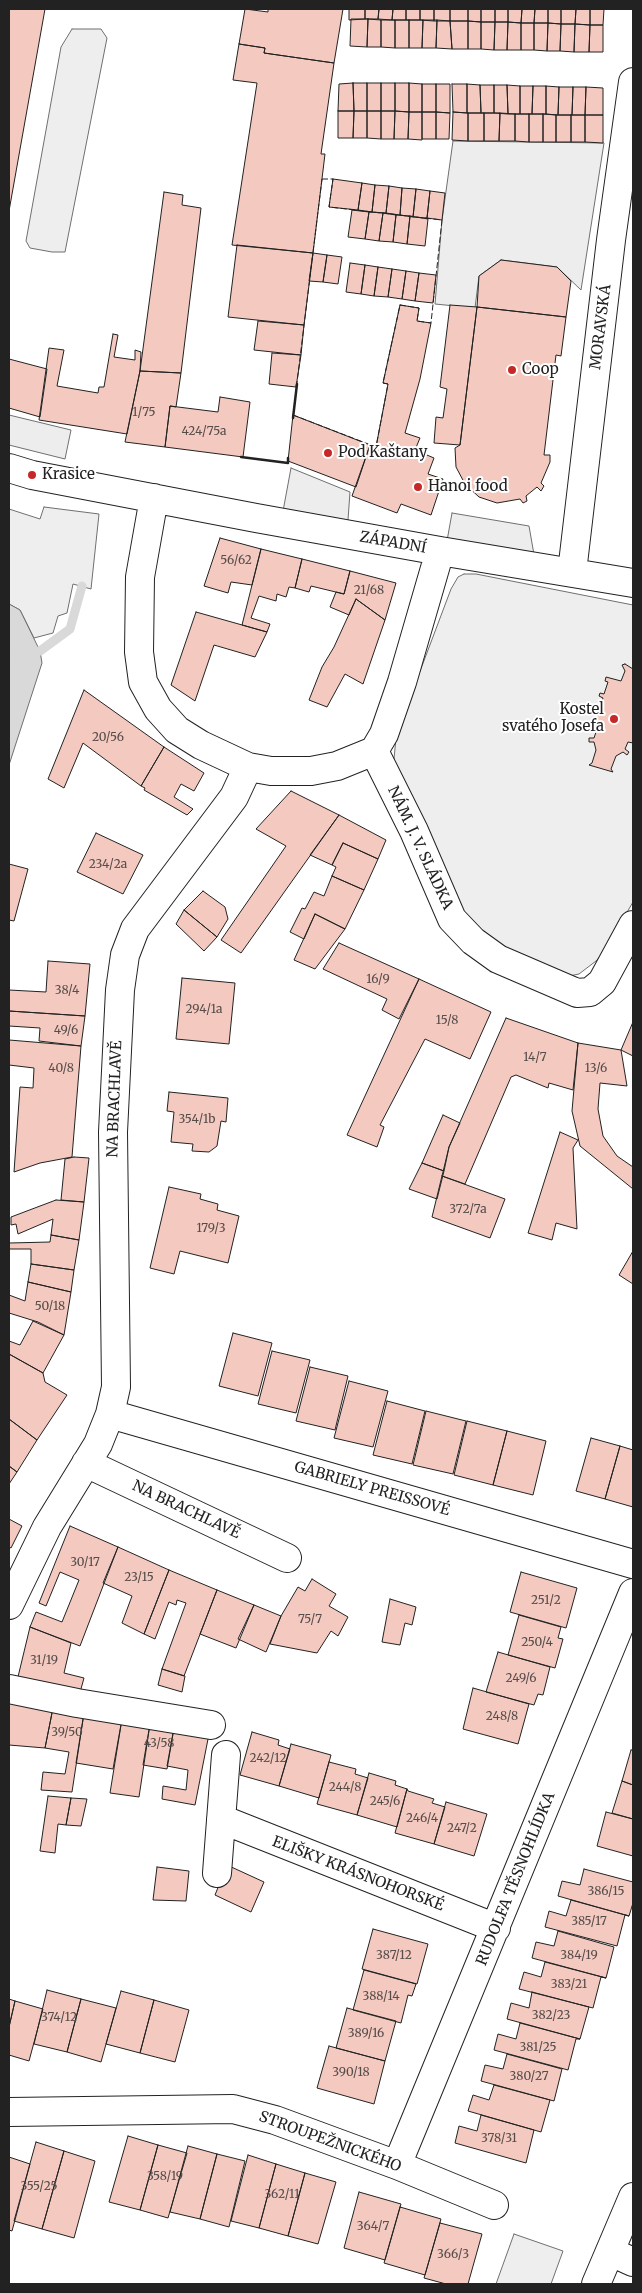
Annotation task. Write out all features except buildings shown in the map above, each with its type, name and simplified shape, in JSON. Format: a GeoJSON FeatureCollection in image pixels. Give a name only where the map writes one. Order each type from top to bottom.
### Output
{"type":"FeatureCollection","features":[{"type":"Feature","properties":{"kind":"street","name":"MORAVSKÁ"},"geometry":{"type":"LineString","coordinates":[[572,572],[611,240],[633,82]]}},
{"type":"Feature","properties":{"kind":"street","name":"ZÁPADNÍ"},"geometry":{"type":"LineString","coordinates":[[9,468],[32,475],[440,551],[633,583]]}},
{"type":"Feature","properties":{"kind":"street"},"geometry":{"type":"LineString","coordinates":[[154,498],[140,576],[139,652],[143,682],[158,709],[177,730],[201,745],[248,767],[271,771],[312,771],[337,766],[374,751],[384,734],[402,682],[440,551]]}},
{"type":"Feature","properties":{"kind":"street","name":"NÁM. J. V. SLÁDKA"},"geometry":{"type":"LineString","coordinates":[[374,751],[414,831],[452,919],[473,941],[498,959],[576,993],[590,992],[602,982],[633,925]]}},
{"type":"Feature","properties":{"kind":"street","name":"NA BRACHLAVĚ"},"geometry":{"type":"LineString","coordinates":[[9,1605],[47,1527],[98,1444],[110,1414],[116,1387],[113,1132],[119,1000],[125,955],[136,929],[234,797],[248,767]]}},
{"type":"Feature","properties":{"kind":"street","name":"GABRIELY PREISSOVÉ"},"geometry":{"type":"LineString","coordinates":[[110,1414],[633,1564]]}},
{"type":"Feature","properties":{"kind":"street","name":"NA BRACHLAVĚ"},"geometry":{"type":"LineString","coordinates":[[86,1462],[286,1558]]}},
{"type":"Feature","properties":{"kind":"street","name":"RUDOLFA TĚSNOHLÍDKA"},"geometry":{"type":"LineString","coordinates":[[397,2165],[633,1593]]}},
{"type":"Feature","properties":{"kind":"street"},"geometry":{"type":"LineString","coordinates":[[9,1689],[76,1703],[211,1725]]}},
{"type":"Feature","properties":{"kind":"street"},"geometry":{"type":"LineString","coordinates":[[217,1873],[226,1754]]}},
{"type":"Feature","properties":{"kind":"street","name":"ELIŠKY KRÁSNOHORSKÉ"},"geometry":{"type":"LineString","coordinates":[[221,1819],[496,1928]]}},
{"type":"Feature","properties":{"kind":"street","name":"STROUPEŽNICKÉHO"},"geometry":{"type":"LineString","coordinates":[[9,2112],[233,2109],[275,2120],[397,2165],[494,2205]]}},
{"type":"Feature","properties":{"kind":"street"},"geometry":{"type":"LineString","coordinates":[[596,2284],[622,2257],[633,2197]]}},
{"type":"Feature","properties":{"kind":"shaded area"},"geometry":{"type":"Polygon","coordinates":[[[72,29],[101,29],[107,38],[65,252],[52,252],[30,248],[26,241],[61,47],[72,29]]]}},
{"type":"Feature","properties":{"kind":"shaded area"},"geometry":{"type":"Polygon","coordinates":[[[453,141],[604,143],[581,290],[557,267],[501,260],[479,276],[475,308],[435,304],[442,220],[453,141]]]}},
{"type":"Feature","properties":{"kind":"shaded area"},"geometry":{"type":"Polygon","coordinates":[[[9,415],[71,430],[65,459],[9,445],[9,415]]]}},
{"type":"Feature","properties":{"kind":"shaded area"},"geometry":{"type":"Polygon","coordinates":[[[291,468],[350,492],[347,534],[281,522],[291,468]]]}},
{"type":"Feature","properties":{"kind":"shaded area"},"geometry":{"type":"Polygon","coordinates":[[[44,507],[99,514],[91,589],[73,584],[67,613],[58,616],[53,633],[34,638],[20,610],[9,604],[9,509],[40,519],[44,507]]]}},
{"type":"Feature","properties":{"kind":"shaded area"},"geometry":{"type":"Polygon","coordinates":[[[452,513],[529,526],[536,566],[445,552],[452,513]]]}},
{"type":"Feature","properties":{"kind":"shaded area"},"geometry":{"type":"Polygon","coordinates":[[[464,574],[476,574],[633,605],[633,902],[604,952],[579,974],[569,976],[502,952],[465,914],[455,901],[396,772],[394,759],[396,738],[402,719],[451,589],[458,577],[464,574]]]}},
{"type":"Feature","properties":{"kind":"shaded area"},"geometry":{"type":"Polygon","coordinates":[[[9,604],[20,610],[40,651],[42,663],[9,765],[9,604]]]}},
{"type":"Feature","properties":{"kind":"shaded area"},"geometry":{"type":"Polygon","coordinates":[[[514,2234],[563,2251],[551,2284],[496,2284],[514,2234]]]}},
{"type":"Feature","properties":{"kind":"waterway"},"geometry":{"type":"LineString","coordinates":[[9,655],[40,651],[70,629],[82,586]]}},
{"type":"Feature","properties":{"kind":"fence"},"geometry":{"type":"LineString","coordinates":[[322,179],[333,179],[329,207],[442,220],[431,323],[417,321],[419,308],[400,305],[383,383],[388,384],[376,447],[293,415],[322,179]]}},
{"type":"Feature","properties":{"kind":"wall"},"geometry":{"type":"LineString","coordinates":[[293,418],[297,384]]}},
{"type":"Feature","properties":{"kind":"wall"},"geometry":{"type":"LineString","coordinates":[[241,457],[288,463],[288,458]]}},
{"type":"Feature","properties":{"kind":"place","name":"Coop"},"geometry":{"type":"Point","coordinates":[512,370]}},
{"type":"Feature","properties":{"kind":"place","name":"Pod Kaštany"},"geometry":{"type":"Point","coordinates":[328,453]}},
{"type":"Feature","properties":{"kind":"place","name":"Krasice"},"geometry":{"type":"Point","coordinates":[32,475]}},
{"type":"Feature","properties":{"kind":"place","name":"Hanoi food"},"geometry":{"type":"Point","coordinates":[418,487]}},
{"type":"Feature","properties":{"kind":"place","name":"Kostel svatého Josefa"},"geometry":{"type":"Point","coordinates":[614,719]}}]}
